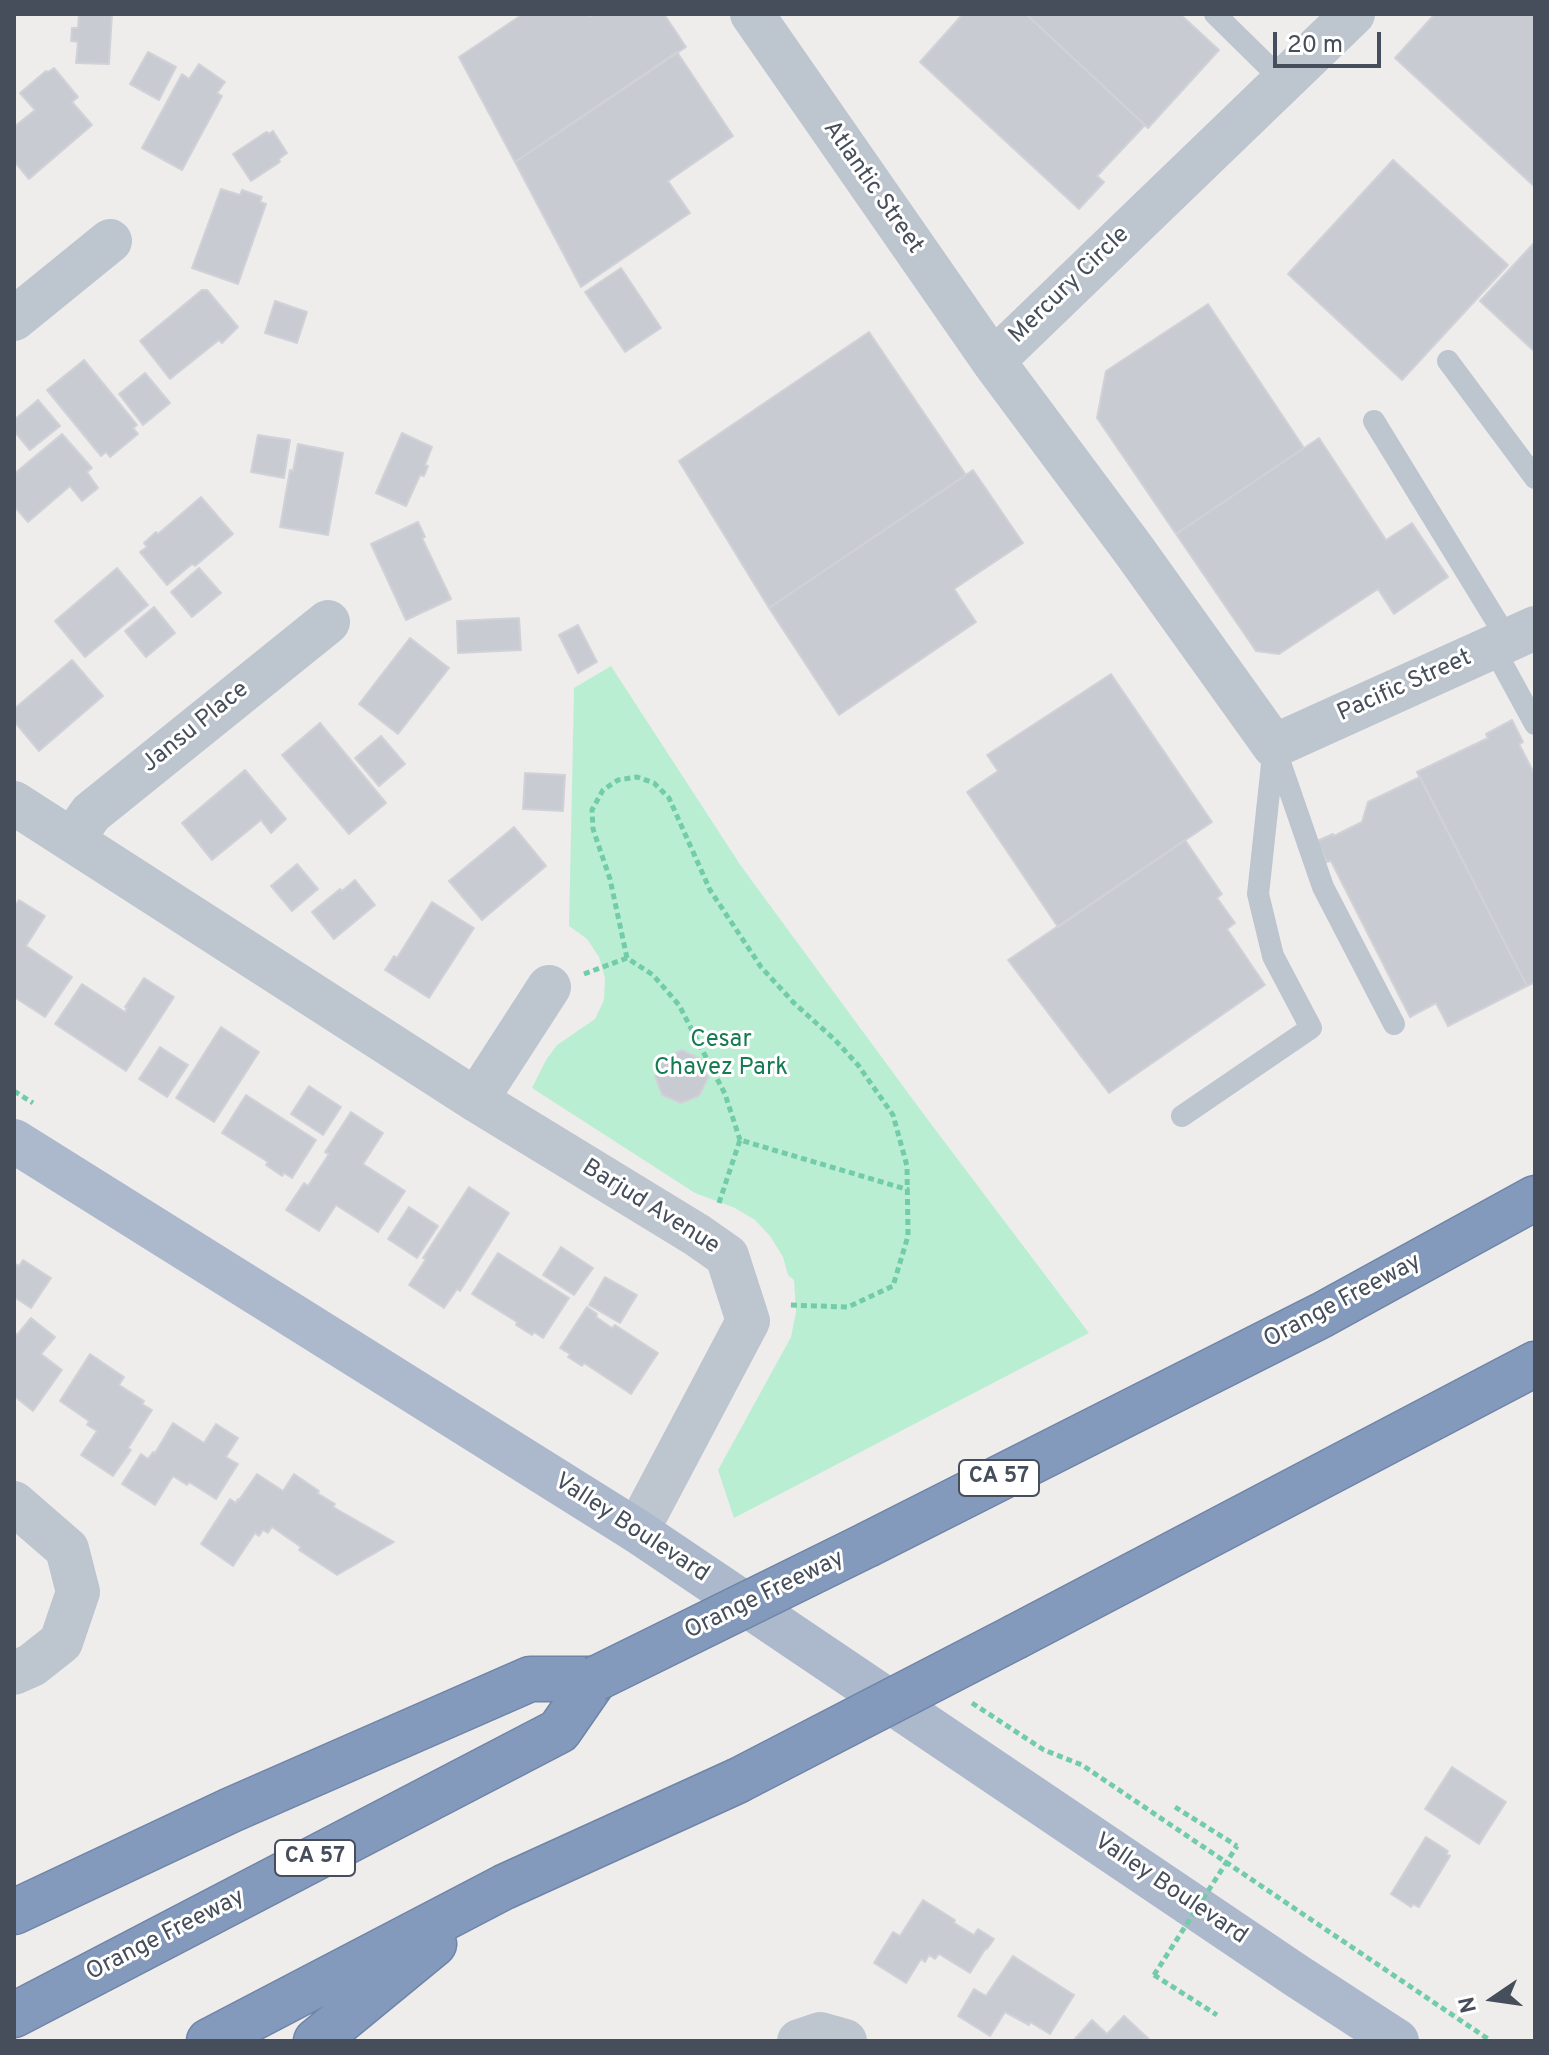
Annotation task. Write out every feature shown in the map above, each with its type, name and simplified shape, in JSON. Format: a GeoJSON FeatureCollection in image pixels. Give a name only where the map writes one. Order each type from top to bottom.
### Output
{"type":"FeatureCollection","features":[{"type":"Feature","properties":{"kind":"highway","name":"Orange Freeway"},"geometry":{"type":"LineString","coordinates":[[14,2015],[559,1731],[595,1679],[1322,1315],[1535,1198]]}},
{"type":"Feature","properties":{"kind":"highway"},"geometry":{"type":"LineString","coordinates":[[209,2041],[504,1887],[737,1781],[1535,1364]]}},
{"type":"Feature","properties":{"kind":"highway"},"geometry":{"type":"LineString","coordinates":[[14,1912],[231,1810],[530,1679],[595,1679]]}},
{"type":"Feature","properties":{"kind":"highway"},"geometry":{"type":"LineString","coordinates":[[316,2041],[504,1887]]}},
{"type":"Feature","properties":{"kind":"main road","name":"Valley Boulevard"},"geometry":{"type":"LineString","coordinates":[[14,1141],[637,1531],[1397,2041]]}},
{"type":"Feature","properties":{"kind":"street","name":"Atlantic Street"},"geometry":{"type":"LineString","coordinates":[[752,14],[993,361]]}},
{"type":"Feature","properties":{"kind":"street","name":"Mercury Circle"},"geometry":{"type":"LineString","coordinates":[[1274,746],[993,361],[1353,14]]}},
{"type":"Feature","properties":{"kind":"street"},"geometry":{"type":"LineString","coordinates":[[14,319],[110,241]]}},
{"type":"Feature","properties":{"kind":"street","name":"Jansu Place"},"geometry":{"type":"LineString","coordinates":[[72,840],[91,813],[328,622]]}},
{"type":"Feature","properties":{"kind":"street","name":"Pacific Street"},"geometry":{"type":"LineString","coordinates":[[1274,746],[1512,638]]}},
{"type":"Feature","properties":{"kind":"street","name":"Barjud Avenue"},"geometry":{"type":"LineString","coordinates":[[14,803],[476,1100],[727,1256],[748,1321],[637,1531]]}},
{"type":"Feature","properties":{"kind":"street"},"geometry":{"type":"LineString","coordinates":[[476,1100],[549,987]]}},
{"type":"Feature","properties":{"kind":"street"},"geometry":{"type":"LineString","coordinates":[[14,1503],[67,1549],[78,1592],[61,1642],[32,1665],[14,1673]]}},
{"type":"Feature","properties":{"kind":"lane"},"geometry":{"type":"LineString","coordinates":[[1215,14],[1283,81]]}},
{"type":"Feature","properties":{"kind":"lane"},"geometry":{"type":"LineString","coordinates":[[1448,361],[1535,478]]}},
{"type":"Feature","properties":{"kind":"lane"},"geometry":{"type":"LineString","coordinates":[[1374,421],[1512,638],[1535,724]]}},
{"type":"Feature","properties":{"kind":"lane"},"geometry":{"type":"LineString","coordinates":[[1274,746],[1323,887],[1394,1024]]}},
{"type":"Feature","properties":{"kind":"lane"},"geometry":{"type":"LineString","coordinates":[[1182,1116],[1311,1028],[1273,956],[1258,894],[1274,746]]}},
{"type":"Feature","properties":{"kind":"path"},"geometry":{"type":"LineString","coordinates":[[718,1207],[740,1140],[725,1094],[679,1005],[653,975],[627,958],[610,879],[593,829],[592,810],[603,790],[618,780],[637,777],[654,783],[669,798],[710,890],[761,967],[794,1003],[835,1040],[893,1115],[907,1166],[909,1190],[908,1236],[893,1286],[848,1307],[788,1305]]}},
{"type":"Feature","properties":{"kind":"path"},"geometry":{"type":"LineString","coordinates":[[549,987],[627,958]]}},
{"type":"Feature","properties":{"kind":"path"},"geometry":{"type":"LineString","coordinates":[[740,1140],[909,1190]]}},
{"type":"Feature","properties":{"kind":"path"},"geometry":{"type":"LineString","coordinates":[[1175,1807],[1237,1846],[1154,1975],[1217,2015]]}},
{"type":"Feature","properties":{"kind":"green space","name":"Cesar Chavez Park"},"geometry":{"type":"Polygon","coordinates":[[[611,666],[741,866],[1089,1333],[734,1518],[718,1470],[791,1337],[796,1312],[794,1280],[788,1275],[783,1257],[770,1236],[755,1220],[735,1208],[695,1193],[532,1088],[557,1045],[595,1019],[604,1000],[605,978],[599,957],[587,939],[569,926],[574,688],[611,666]]]}},
{"type":"Feature","properties":{"kind":"building"},"geometry":{"type":"Polygon","coordinates":[[[79,14],[112,14],[109,64],[76,63],[78,42],[71,41],[72,28],[78,28],[79,14]]]}},
{"type":"Feature","properties":{"kind":"building"},"geometry":{"type":"Polygon","coordinates":[[[523,14],[588,14],[590,17],[594,14],[664,14],[686,47],[515,162],[459,57],[523,14]]]}},
{"type":"Feature","properties":{"kind":"building"},"geometry":{"type":"Polygon","coordinates":[[[963,14],[1026,14],[1145,125],[1097,176],[1104,182],[1079,209],[920,62],[963,14]]]}},
{"type":"Feature","properties":{"kind":"building"},"geometry":{"type":"Polygon","coordinates":[[[1026,14],[1180,14],[1219,50],[1148,128],[1026,14]]]}},
{"type":"Feature","properties":{"kind":"building"},"geometry":{"type":"Polygon","coordinates":[[[1435,14],[1535,14],[1535,187],[1395,58],[1435,14]]]}},
{"type":"Feature","properties":{"kind":"building"},"geometry":{"type":"Polygon","coordinates":[[[148,52],[176,67],[159,100],[130,84],[148,52]]]}},
{"type":"Feature","properties":{"kind":"building"},"geometry":{"type":"Polygon","coordinates":[[[677,52],[733,136],[668,181],[690,213],[581,287],[515,162],[677,52]]]}},
{"type":"Feature","properties":{"kind":"building"},"geometry":{"type":"Polygon","coordinates":[[[199,64],[225,82],[217,93],[222,96],[182,170],[142,148],[182,74],[189,79],[199,64]]]}},
{"type":"Feature","properties":{"kind":"building"},"geometry":{"type":"Polygon","coordinates":[[[54,68],[78,97],[72,102],[92,125],[29,179],[14,161],[14,127],[35,110],[20,93],[54,68]]]}},
{"type":"Feature","properties":{"kind":"building"},"geometry":{"type":"Polygon","coordinates":[[[273,131],[287,153],[279,159],[280,162],[251,181],[233,154],[273,131]]]}},
{"type":"Feature","properties":{"kind":"building"},"geometry":{"type":"Polygon","coordinates":[[[1393,160],[1508,265],[1402,380],[1288,274],[1393,160]]]}},
{"type":"Feature","properties":{"kind":"building"},"geometry":{"type":"Polygon","coordinates":[[[221,189],[240,195],[242,190],[262,197],[260,202],[266,204],[238,284],[192,268],[221,189]]]}},
{"type":"Feature","properties":{"kind":"building"},"geometry":{"type":"Polygon","coordinates":[[[1535,242],[1535,352],[1480,301],[1535,242]]]}},
{"type":"Feature","properties":{"kind":"building"},"geometry":{"type":"Polygon","coordinates":[[[621,268],[661,328],[625,352],[585,292],[621,268]]]}},
{"type":"Feature","properties":{"kind":"building"},"geometry":{"type":"Polygon","coordinates":[[[202,290],[207,290],[238,327],[222,343],[219,340],[170,379],[140,341],[202,290]]]}},
{"type":"Feature","properties":{"kind":"building"},"geometry":{"type":"Polygon","coordinates":[[[275,301],[307,312],[297,343],[265,333],[275,301]]]}},
{"type":"Feature","properties":{"kind":"building"},"geometry":{"type":"Polygon","coordinates":[[[1208,304],[1304,448],[1176,534],[1097,418],[1106,371],[1208,304]]]}},
{"type":"Feature","properties":{"kind":"building"},"geometry":{"type":"Polygon","coordinates":[[[869,332],[966,475],[769,608],[679,461],[869,332]]]}},
{"type":"Feature","properties":{"kind":"building"},"geometry":{"type":"Polygon","coordinates":[[[84,360],[137,425],[133,428],[138,434],[110,457],[106,452],[101,456],[47,390],[84,360]]]}},
{"type":"Feature","properties":{"kind":"building"},"geometry":{"type":"Polygon","coordinates":[[[145,373],[170,403],[143,425],[119,394],[145,373]]]}},
{"type":"Feature","properties":{"kind":"building"},"geometry":{"type":"Polygon","coordinates":[[[38,400],[60,426],[30,450],[14,431],[14,420],[38,400]]]}},
{"type":"Feature","properties":{"kind":"building"},"geometry":{"type":"Polygon","coordinates":[[[402,433],[432,447],[424,476],[420,475],[406,506],[376,493],[402,433]]]}},
{"type":"Feature","properties":{"kind":"building"},"geometry":{"type":"Polygon","coordinates":[[[62,434],[92,468],[87,472],[98,488],[82,501],[70,486],[28,522],[14,506],[14,474],[62,434]]]}},
{"type":"Feature","properties":{"kind":"building"},"geometry":{"type":"Polygon","coordinates":[[[258,435],[290,440],[284,478],[251,472],[258,435]]]}},
{"type":"Feature","properties":{"kind":"building"},"geometry":{"type":"Polygon","coordinates":[[[1319,438],[1386,540],[1412,523],[1448,577],[1394,614],[1378,589],[1279,654],[1256,651],[1176,534],[1319,438]]]}},
{"type":"Feature","properties":{"kind":"building"},"geometry":{"type":"Polygon","coordinates":[[[298,444],[343,453],[328,535],[280,527],[298,444]]]}},
{"type":"Feature","properties":{"kind":"building"},"geometry":{"type":"Polygon","coordinates":[[[973,470],[1023,543],[954,589],[976,622],[839,715],[769,608],[973,470]]]}},
{"type":"Feature","properties":{"kind":"building"},"geometry":{"type":"Polygon","coordinates":[[[201,497],[233,534],[167,585],[140,552],[147,547],[144,543],[156,532],[158,534],[201,497]]]}},
{"type":"Feature","properties":{"kind":"building"},"geometry":{"type":"Polygon","coordinates":[[[418,522],[425,537],[422,538],[451,599],[406,620],[371,544],[418,522]]]}},
{"type":"Feature","properties":{"kind":"building"},"geometry":{"type":"Polygon","coordinates":[[[117,568],[148,605],[85,657],[55,621],[117,568]]]}},
{"type":"Feature","properties":{"kind":"building"},"geometry":{"type":"Polygon","coordinates":[[[199,568],[221,593],[192,617],[171,592],[199,568]]]}},
{"type":"Feature","properties":{"kind":"building"},"geometry":{"type":"Polygon","coordinates":[[[154,607],[175,633],[146,657],[125,631],[154,607]]]}},
{"type":"Feature","properties":{"kind":"building"},"geometry":{"type":"Polygon","coordinates":[[[519,618],[521,650],[458,653],[457,621],[519,618]]]}},
{"type":"Feature","properties":{"kind":"building"},"geometry":{"type":"Polygon","coordinates":[[[578,625],[597,662],[578,673],[559,635],[578,625]]]}},
{"type":"Feature","properties":{"kind":"building"},"geometry":{"type":"Polygon","coordinates":[[[410,638],[449,668],[398,734],[359,704],[410,638]]]}},
{"type":"Feature","properties":{"kind":"building"},"geometry":{"type":"Polygon","coordinates":[[[72,660],[103,696],[39,751],[14,721],[14,709],[72,660]]]}},
{"type":"Feature","properties":{"kind":"building"},"geometry":{"type":"Polygon","coordinates":[[[1111,674],[1212,822],[1058,927],[967,792],[998,771],[987,755],[1111,674]]]}},
{"type":"Feature","properties":{"kind":"building"},"geometry":{"type":"Polygon","coordinates":[[[1512,720],[1523,742],[1519,744],[1535,775],[1535,982],[1527,986],[1417,772],[1488,738],[1486,734],[1512,720]]]}},
{"type":"Feature","properties":{"kind":"building"},"geometry":{"type":"Polygon","coordinates":[[[320,723],[386,803],[349,834],[282,755],[320,723]]]}},
{"type":"Feature","properties":{"kind":"building"},"geometry":{"type":"Polygon","coordinates":[[[381,736],[405,764],[379,786],[355,758],[381,736]]]}},
{"type":"Feature","properties":{"kind":"building"},"geometry":{"type":"Polygon","coordinates":[[[245,770],[286,819],[271,833],[261,820],[212,860],[182,823],[245,770]]]}},
{"type":"Feature","properties":{"kind":"building"},"geometry":{"type":"Polygon","coordinates":[[[525,773],[565,775],[563,811],[523,809],[525,773]]]}},
{"type":"Feature","properties":{"kind":"building"},"geometry":{"type":"Polygon","coordinates":[[[1420,777],[1527,986],[1448,1026],[1436,1003],[1410,1017],[1331,861],[1327,862],[1317,841],[1362,822],[1368,802],[1420,777]]]}},
{"type":"Feature","properties":{"kind":"building"},"geometry":{"type":"Polygon","coordinates":[[[514,827],[546,866],[482,920],[449,881],[514,827]]]}},
{"type":"Feature","properties":{"kind":"building"},"geometry":{"type":"Polygon","coordinates":[[[1185,840],[1222,894],[1217,898],[1235,923],[1227,929],[1265,985],[1109,1093],[1008,960],[1185,840]]]}},
{"type":"Feature","properties":{"kind":"building"},"geometry":{"type":"Polygon","coordinates":[[[297,864],[318,889],[292,911],[271,886],[297,864]]]}},
{"type":"Feature","properties":{"kind":"building"},"geometry":{"type":"Polygon","coordinates":[[[355,880],[375,905],[334,939],[312,912],[355,880]]]}},
{"type":"Feature","properties":{"kind":"building"},"geometry":{"type":"Polygon","coordinates":[[[19,900],[45,916],[26,946],[72,977],[45,1017],[14,997],[14,907],[19,900]]]}},
{"type":"Feature","properties":{"kind":"building"},"geometry":{"type":"Polygon","coordinates":[[[432,902],[474,928],[429,998],[385,970],[394,956],[397,958],[432,902]]]}},
{"type":"Feature","properties":{"kind":"building"},"geometry":{"type":"Polygon","coordinates":[[[144,978],[174,997],[126,1071],[55,1024],[82,984],[125,1012],[125,1007],[144,978]]]}},
{"type":"Feature","properties":{"kind":"building"},"geometry":{"type":"Polygon","coordinates":[[[221,1027],[259,1052],[214,1122],[176,1098],[221,1027]]]}},
{"type":"Feature","properties":{"kind":"building"},"geometry":{"type":"Polygon","coordinates":[[[160,1047],[188,1065],[167,1097],[139,1079],[160,1047]]]}},
{"type":"Feature","properties":{"kind":"building"},"geometry":{"type":"Polygon","coordinates":[[[682,1050],[700,1059],[708,1078],[699,1096],[681,1103],[662,1095],[655,1076],[662,1059],[682,1050]]]}},
{"type":"Feature","properties":{"kind":"building"},"geometry":{"type":"Polygon","coordinates":[[[309,1086],[341,1107],[323,1135],[291,1114],[309,1086]]]}},
{"type":"Feature","properties":{"kind":"building"},"geometry":{"type":"Polygon","coordinates":[[[246,1095],[316,1140],[292,1178],[284,1173],[282,1176],[266,1165],[268,1162],[222,1133],[246,1095]]]}},
{"type":"Feature","properties":{"kind":"building"},"geometry":{"type":"Polygon","coordinates":[[[351,1112],[383,1133],[363,1164],[405,1191],[378,1232],[336,1205],[319,1231],[286,1210],[304,1183],[308,1186],[351,1112]]]}},
{"type":"Feature","properties":{"kind":"building"},"geometry":{"type":"Polygon","coordinates":[[[469,1187],[509,1213],[460,1291],[457,1289],[444,1308],[409,1285],[469,1187]]]}},
{"type":"Feature","properties":{"kind":"building"},"geometry":{"type":"Polygon","coordinates":[[[409,1207],[438,1226],[417,1258],[388,1239],[409,1207]]]}},
{"type":"Feature","properties":{"kind":"building"},"geometry":{"type":"Polygon","coordinates":[[[561,1247],[593,1268],[574,1295],[543,1275],[561,1247]]]}},
{"type":"Feature","properties":{"kind":"building"},"geometry":{"type":"Polygon","coordinates":[[[498,1253],[569,1298],[543,1338],[534,1332],[532,1335],[472,1294],[498,1253]]]}},
{"type":"Feature","properties":{"kind":"building"},"geometry":{"type":"Polygon","coordinates":[[[23,1260],[51,1278],[31,1308],[14,1297],[14,1265],[19,1266],[23,1260]]]}},
{"type":"Feature","properties":{"kind":"building"},"geometry":{"type":"Polygon","coordinates":[[[605,1277],[637,1295],[620,1323],[589,1305],[605,1277]]]}},
{"type":"Feature","properties":{"kind":"building"},"geometry":{"type":"Polygon","coordinates":[[[587,1307],[612,1328],[615,1325],[658,1353],[631,1394],[584,1363],[582,1366],[568,1357],[570,1354],[560,1348],[587,1307]]]}},
{"type":"Feature","properties":{"kind":"building"},"geometry":{"type":"Polygon","coordinates":[[[31,1318],[55,1337],[41,1354],[62,1370],[33,1411],[14,1396],[14,1332],[17,1335],[31,1318]]]}},
{"type":"Feature","properties":{"kind":"building"},"geometry":{"type":"Polygon","coordinates":[[[90,1354],[124,1377],[119,1385],[152,1410],[113,1476],[81,1455],[97,1431],[87,1425],[89,1421],[60,1401],[90,1354]]]}},
{"type":"Feature","properties":{"kind":"building"},"geometry":{"type":"Polygon","coordinates":[[[173,1423],[204,1443],[216,1424],[238,1438],[226,1457],[238,1464],[216,1499],[173,1476],[155,1505],[122,1484],[141,1454],[148,1459],[155,1453],[173,1423]]]}},
{"type":"Feature","properties":{"kind":"building"},"geometry":{"type":"Polygon","coordinates":[[[257,1474],[283,1491],[294,1474],[335,1504],[333,1507],[394,1542],[337,1575],[299,1550],[301,1547],[272,1527],[268,1533],[263,1530],[259,1536],[255,1533],[233,1566],[201,1544],[230,1499],[236,1503],[257,1474]]]}},
{"type":"Feature","properties":{"kind":"building"},"geometry":{"type":"Polygon","coordinates":[[[1452,1767],[1506,1802],[1479,1844],[1425,1809],[1452,1767]]]}},
{"type":"Feature","properties":{"kind":"building"},"geometry":{"type":"Polygon","coordinates":[[[1426,1837],[1448,1851],[1446,1854],[1450,1856],[1419,1907],[1413,1904],[1411,1907],[1391,1894],[1426,1837]]]}},
{"type":"Feature","properties":{"kind":"building"},"geometry":{"type":"Polygon","coordinates":[[[923,1900],[974,1935],[978,1929],[994,1939],[970,1973],[939,1954],[935,1959],[929,1955],[925,1962],[921,1959],[906,1983],[874,1963],[893,1932],[900,1936],[923,1900]]]}},
{"type":"Feature","properties":{"kind":"building"},"geometry":{"type":"Polygon","coordinates":[[[1013,1956],[1074,1995],[1050,2034],[1005,2012],[990,2036],[958,2016],[974,1989],[986,1996],[1013,1956]]]}},
{"type":"Feature","properties":{"kind":"building"},"geometry":{"type":"Polygon","coordinates":[[[1124,2016],[1151,2041],[1073,2041],[1092,2020],[1107,2034],[1124,2016]]]}}]}
